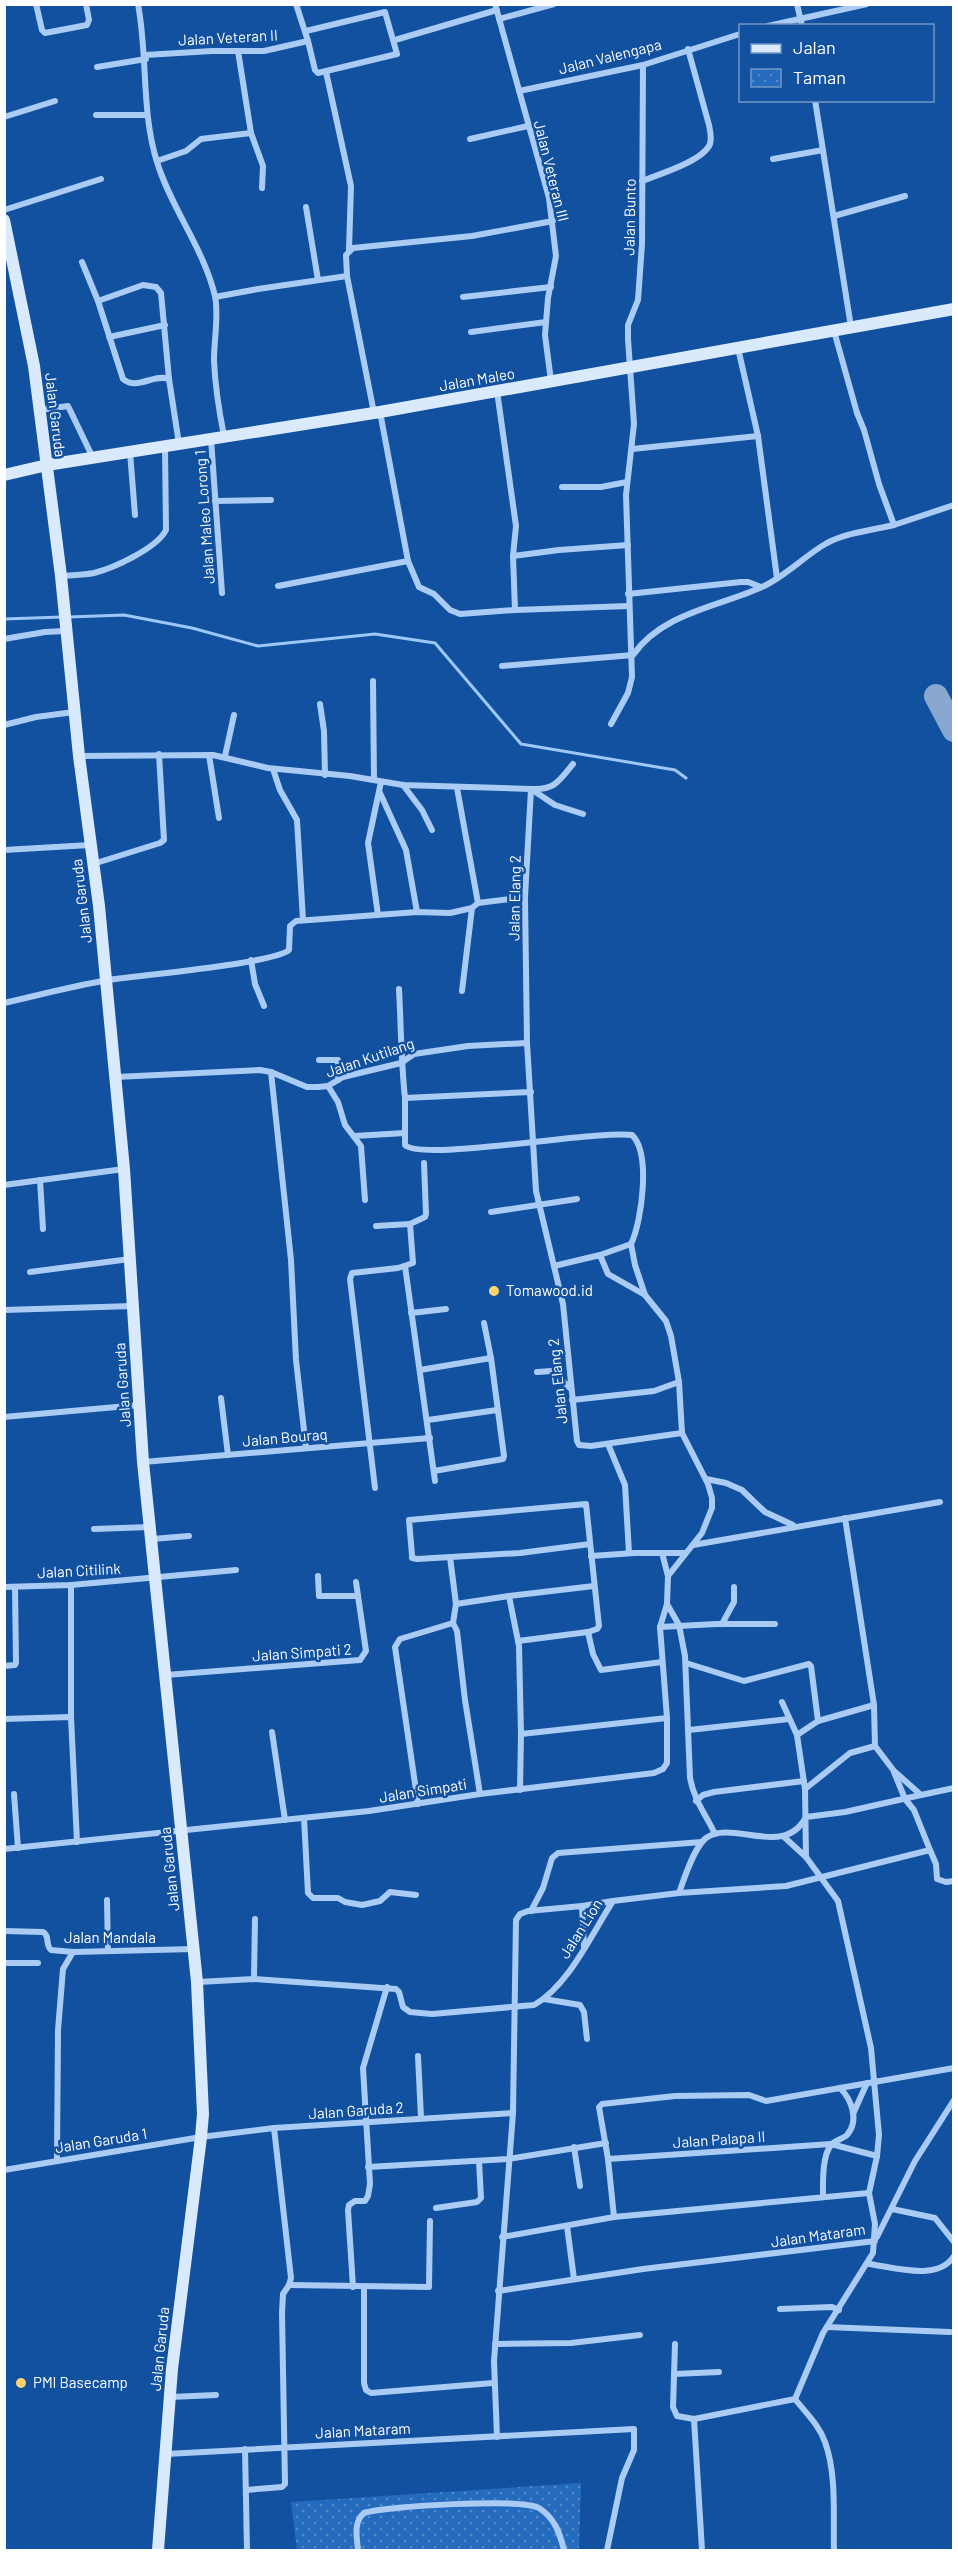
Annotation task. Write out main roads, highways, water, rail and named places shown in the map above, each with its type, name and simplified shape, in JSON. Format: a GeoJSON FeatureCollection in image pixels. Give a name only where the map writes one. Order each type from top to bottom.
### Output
{"type":"FeatureCollection","features":[{"type":"Feature","properties":{"kind":"waterway"},"geometry":{"type":"LineString","coordinates":[[69,617],[124,615],[192,628],[258,646],[375,634],[435,643],[521,744],[675,770],[686,778]]}},
{"type":"Feature","properties":{"kind":"waterway"},"geometry":{"type":"LineString","coordinates":[[4,619],[62,617]]}},
{"type":"Feature","properties":{"kind":"place","name":"Tomawood.id"},"geometry":{"type":"Point","coordinates":[494,1291]}},
{"type":"Feature","properties":{"kind":"place","name":"PMI Basecamp"},"geometry":{"type":"Point","coordinates":[21,2383]}}]}
